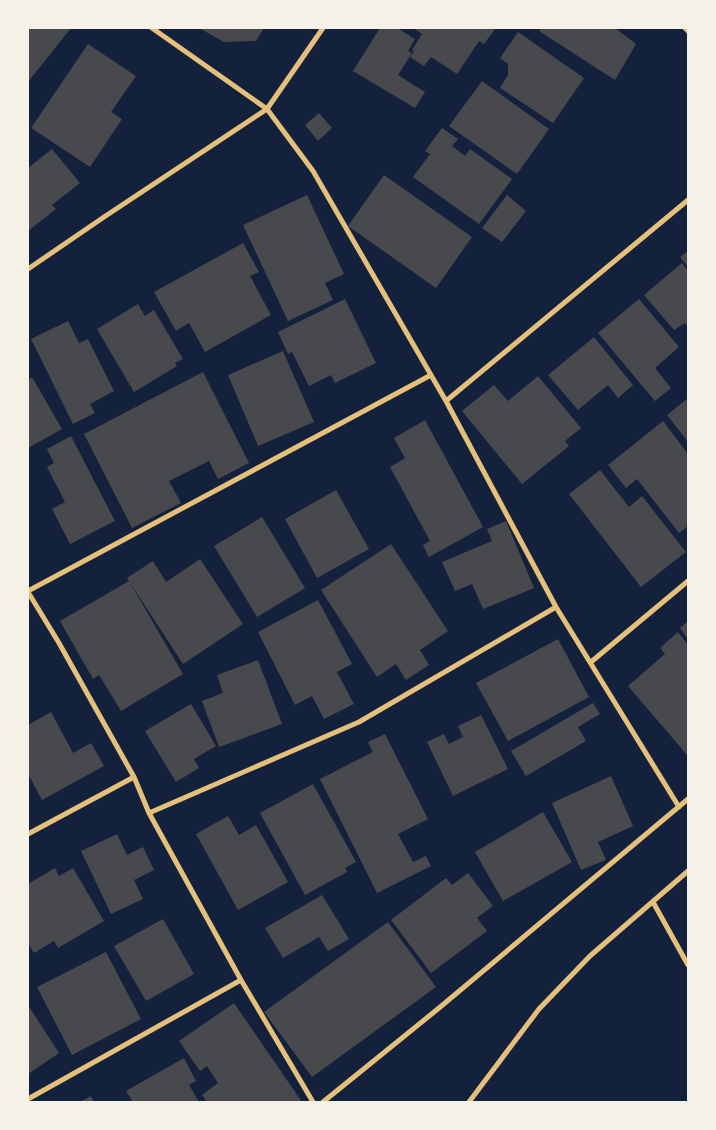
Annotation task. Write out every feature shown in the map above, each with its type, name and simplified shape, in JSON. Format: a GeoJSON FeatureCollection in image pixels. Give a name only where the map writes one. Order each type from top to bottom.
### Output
{"type":"FeatureCollection","features":[{"type":"Feature","properties":{"kind":"street"},"geometry":{"type":"LineString","coordinates":[[152,28],[267,109],[313,171],[446,401],[556,607],[679,807]]}},
{"type":"Feature","properties":{"kind":"street"},"geometry":{"type":"LineString","coordinates":[[28,270],[267,109],[323,28]]}},
{"type":"Feature","properties":{"kind":"street"},"geometry":{"type":"LineString","coordinates":[[685,28],[688,31]]}},
{"type":"Feature","properties":{"kind":"street"},"geometry":{"type":"LineString","coordinates":[[446,401],[688,200]]}},
{"type":"Feature","properties":{"kind":"street"},"geometry":{"type":"LineString","coordinates":[[312,1102],[241,980],[149,813],[134,777],[59,643],[28,592],[430,375]]}},
{"type":"Feature","properties":{"kind":"street"},"geometry":{"type":"LineString","coordinates":[[591,662],[688,581]]}},
{"type":"Feature","properties":{"kind":"street"},"geometry":{"type":"LineString","coordinates":[[149,813],[359,722],[556,607]]}},
{"type":"Feature","properties":{"kind":"street"},"geometry":{"type":"LineString","coordinates":[[28,834],[134,777]]}},
{"type":"Feature","properties":{"kind":"street"},"geometry":{"type":"LineString","coordinates":[[323,1102],[439,1008],[688,799]]}},
{"type":"Feature","properties":{"kind":"street"},"geometry":{"type":"LineString","coordinates":[[470,1102],[539,1009],[590,956],[688,871]]}},
{"type":"Feature","properties":{"kind":"street"},"geometry":{"type":"LineString","coordinates":[[653,902],[688,965]]}},
{"type":"Feature","properties":{"kind":"street"},"geometry":{"type":"LineString","coordinates":[[28,1099],[241,980]]}},
{"type":"Feature","properties":{"kind":"building"},"geometry":{"type":"Polygon","coordinates":[[[28,28],[71,28],[28,82],[28,28]]]}},
{"type":"Feature","properties":{"kind":"building"},"geometry":{"type":"Polygon","coordinates":[[[199,28],[264,28],[256,41],[224,42],[199,28]]]}},
{"type":"Feature","properties":{"kind":"building"},"geometry":{"type":"Polygon","coordinates":[[[380,28],[397,28],[415,39],[408,51],[412,53],[398,75],[425,92],[415,108],[353,71],[380,28]]]}},
{"type":"Feature","properties":{"kind":"building"},"geometry":{"type":"Polygon","coordinates":[[[413,28],[495,29],[484,44],[479,41],[457,74],[431,57],[424,66],[410,57],[422,34],[413,28]]]}},
{"type":"Feature","properties":{"kind":"building"},"geometry":{"type":"Polygon","coordinates":[[[541,28],[615,28],[636,44],[615,80],[539,31],[541,28]]]}},
{"type":"Feature","properties":{"kind":"building"},"geometry":{"type":"Polygon","coordinates":[[[518,32],[584,78],[553,123],[500,88],[508,75],[508,64],[500,58],[518,32]]]}},
{"type":"Feature","properties":{"kind":"building"},"geometry":{"type":"Polygon","coordinates":[[[88,44],[136,76],[111,112],[122,119],[90,167],[31,128],[88,44]]]}},
{"type":"Feature","properties":{"kind":"building"},"geometry":{"type":"Polygon","coordinates":[[[482,81],[549,129],[517,174],[449,126],[482,81]]]}},
{"type":"Feature","properties":{"kind":"building"},"geometry":{"type":"Polygon","coordinates":[[[319,113],[332,128],[318,141],[305,125],[319,113]]]}},
{"type":"Feature","properties":{"kind":"building"},"geometry":{"type":"Polygon","coordinates":[[[442,128],[458,139],[452,146],[465,156],[470,149],[512,179],[479,224],[413,177],[430,154],[425,151],[442,128]]]}},
{"type":"Feature","properties":{"kind":"building"},"geometry":{"type":"Polygon","coordinates":[[[52,149],[80,183],[52,205],[56,209],[28,231],[28,168],[52,149]]]}},
{"type":"Feature","properties":{"kind":"building"},"geometry":{"type":"Polygon","coordinates":[[[384,175],[472,237],[436,288],[348,226],[384,175]]]}},
{"type":"Feature","properties":{"kind":"building"},"geometry":{"type":"Polygon","coordinates":[[[307,195],[344,274],[325,283],[333,300],[288,321],[243,225],[307,195]]]}},
{"type":"Feature","properties":{"kind":"building"},"geometry":{"type":"Polygon","coordinates":[[[507,195],[526,211],[502,242],[482,228],[507,195]]]}},
{"type":"Feature","properties":{"kind":"building"},"geometry":{"type":"Polygon","coordinates":[[[243,243],[259,272],[250,276],[271,315],[205,352],[189,323],[176,331],[154,292],[243,243]]]}},
{"type":"Feature","properties":{"kind":"building"},"geometry":{"type":"Polygon","coordinates":[[[688,251],[688,267],[680,257],[688,251]]]}},
{"type":"Feature","properties":{"kind":"building"},"geometry":{"type":"Polygon","coordinates":[[[682,263],[688,271],[688,327],[685,323],[674,330],[644,295],[682,263]]]}},
{"type":"Feature","properties":{"kind":"building"},"geometry":{"type":"Polygon","coordinates":[[[345,299],[376,363],[335,383],[331,375],[309,386],[292,352],[288,354],[278,332],[345,299]]]}},
{"type":"Feature","properties":{"kind":"building"},"geometry":{"type":"Polygon","coordinates":[[[639,299],[679,347],[655,368],[671,388],[655,401],[598,333],[639,299]]]}},
{"type":"Feature","properties":{"kind":"building"},"geometry":{"type":"Polygon","coordinates":[[[138,304],[145,316],[154,310],[183,359],[175,363],[177,366],[134,392],[97,329],[138,304]]]}},
{"type":"Feature","properties":{"kind":"building"},"geometry":{"type":"Polygon","coordinates":[[[68,321],[79,343],[88,339],[114,391],[90,404],[95,413],[73,424],[31,339],[68,321]]]}},
{"type":"Feature","properties":{"kind":"building"},"geometry":{"type":"Polygon","coordinates":[[[594,337],[633,385],[618,398],[608,385],[578,410],[548,375],[594,337]]]}},
{"type":"Feature","properties":{"kind":"building"},"geometry":{"type":"Polygon","coordinates":[[[283,351],[314,422],[258,446],[228,375],[283,351]]]}},
{"type":"Feature","properties":{"kind":"building"},"geometry":{"type":"Polygon","coordinates":[[[203,372],[249,463],[218,479],[209,461],[169,481],[181,503],[132,528],[84,434],[203,372]]]}},
{"type":"Feature","properties":{"kind":"building"},"geometry":{"type":"Polygon","coordinates":[[[538,376],[581,428],[565,441],[569,446],[522,484],[462,411],[494,385],[508,401],[538,376]]]}},
{"type":"Feature","properties":{"kind":"building"},"geometry":{"type":"Polygon","coordinates":[[[32,377],[62,429],[28,448],[28,380],[32,377]]]}},
{"type":"Feature","properties":{"kind":"building"},"geometry":{"type":"Polygon","coordinates":[[[688,398],[688,442],[667,415],[688,398]]]}},
{"type":"Feature","properties":{"kind":"building"},"geometry":{"type":"Polygon","coordinates":[[[425,420],[483,527],[429,557],[423,545],[430,541],[390,467],[405,458],[394,438],[425,420]]]}},
{"type":"Feature","properties":{"kind":"building"},"geometry":{"type":"Polygon","coordinates":[[[663,421],[688,454],[688,526],[679,533],[637,479],[626,488],[608,465],[663,421]]]}},
{"type":"Feature","properties":{"kind":"building"},"geometry":{"type":"Polygon","coordinates":[[[71,436],[115,521],[70,544],[52,509],[65,502],[47,467],[54,463],[47,449],[71,436]]]}},
{"type":"Feature","properties":{"kind":"building"},"geometry":{"type":"Polygon","coordinates":[[[600,470],[629,507],[642,496],[686,552],[641,587],[569,494],[600,470]]]}},
{"type":"Feature","properties":{"kind":"building"},"geometry":{"type":"Polygon","coordinates":[[[336,490],[369,549],[317,578],[285,519],[336,490]]]}},
{"type":"Feature","properties":{"kind":"building"},"geometry":{"type":"Polygon","coordinates":[[[262,517],[305,588],[257,617],[214,546],[262,517]]]}},
{"type":"Feature","properties":{"kind":"building"},"geometry":{"type":"Polygon","coordinates":[[[506,521],[534,588],[483,609],[472,584],[455,591],[442,562],[492,541],[487,529],[506,521]]]}},
{"type":"Feature","properties":{"kind":"building"},"geometry":{"type":"Polygon","coordinates":[[[391,544],[448,631],[420,650],[429,665],[406,680],[396,664],[377,677],[321,590],[391,544]]]}},
{"type":"Feature","properties":{"kind":"building"},"geometry":{"type":"Polygon","coordinates":[[[200,559],[243,624],[183,664],[127,578],[153,561],[166,582],[200,559]]]}},
{"type":"Feature","properties":{"kind":"building"},"geometry":{"type":"Polygon","coordinates":[[[129,581],[183,674],[121,711],[99,675],[93,679],[60,621],[129,581]]]}},
{"type":"Feature","properties":{"kind":"building"},"geometry":{"type":"Polygon","coordinates":[[[318,600],[352,664],[337,672],[354,704],[324,719],[312,696],[295,705],[258,632],[318,600]]]}},
{"type":"Feature","properties":{"kind":"building"},"geometry":{"type":"Polygon","coordinates":[[[688,621],[688,639],[680,628],[688,621]]]}},
{"type":"Feature","properties":{"kind":"building"},"geometry":{"type":"Polygon","coordinates":[[[678,632],[688,645],[688,756],[628,686],[665,654],[660,648],[678,632]]]}},
{"type":"Feature","properties":{"kind":"building"},"geometry":{"type":"Polygon","coordinates":[[[558,639],[589,697],[508,741],[476,683],[558,639]]]}},
{"type":"Feature","properties":{"kind":"building"},"geometry":{"type":"Polygon","coordinates":[[[258,660],[282,724],[219,747],[202,701],[223,693],[217,675],[258,660]]]}},
{"type":"Feature","properties":{"kind":"building"},"geometry":{"type":"Polygon","coordinates":[[[593,703],[600,714],[578,727],[586,741],[526,776],[511,751],[593,703]]]}},
{"type":"Feature","properties":{"kind":"building"},"geometry":{"type":"Polygon","coordinates":[[[191,704],[216,746],[194,759],[199,768],[176,782],[145,731],[191,704]]]}},
{"type":"Feature","properties":{"kind":"building"},"geometry":{"type":"Polygon","coordinates":[[[51,712],[73,753],[91,743],[104,766],[42,800],[28,774],[28,725],[51,712]]]}},
{"type":"Feature","properties":{"kind":"building"},"geometry":{"type":"Polygon","coordinates":[[[481,715],[508,769],[453,796],[427,742],[444,734],[449,744],[463,737],[458,726],[481,715]]]}},
{"type":"Feature","properties":{"kind":"building"},"geometry":{"type":"Polygon","coordinates":[[[385,734],[428,819],[398,834],[413,862],[426,856],[431,866],[377,893],[320,779],[373,752],[368,742],[385,734]]]}},
{"type":"Feature","properties":{"kind":"building"},"geometry":{"type":"Polygon","coordinates":[[[611,776],[633,826],[598,842],[606,860],[581,870],[552,803],[611,776]]]}},
{"type":"Feature","properties":{"kind":"building"},"geometry":{"type":"Polygon","coordinates":[[[313,784],[356,862],[345,868],[347,872],[305,895],[260,813],[313,784]]]}},
{"type":"Feature","properties":{"kind":"building"},"geometry":{"type":"Polygon","coordinates":[[[543,812],[572,862],[503,901],[475,852],[543,812]]]}},
{"type":"Feature","properties":{"kind":"building"},"geometry":{"type":"Polygon","coordinates":[[[228,816],[239,835],[256,825],[288,882],[238,910],[196,834],[228,816]]]}},
{"type":"Feature","properties":{"kind":"building"},"geometry":{"type":"Polygon","coordinates":[[[117,834],[127,855],[143,847],[154,870],[134,880],[143,899],[111,914],[81,851],[117,834]]]}},
{"type":"Feature","properties":{"kind":"building"},"geometry":{"type":"Polygon","coordinates":[[[55,868],[59,876],[73,868],[104,921],[58,948],[54,941],[34,953],[28,943],[28,884],[55,868]]]}},
{"type":"Feature","properties":{"kind":"building"},"geometry":{"type":"Polygon","coordinates":[[[468,873],[493,906],[477,918],[487,931],[431,973],[391,920],[446,878],[452,885],[468,873]]]}},
{"type":"Feature","properties":{"kind":"building"},"geometry":{"type":"Polygon","coordinates":[[[322,895],[349,939],[328,951],[319,937],[283,958],[265,928],[322,895]]]}},
{"type":"Feature","properties":{"kind":"building"},"geometry":{"type":"Polygon","coordinates":[[[163,919],[194,974],[146,1001],[114,946],[163,919]]]}},
{"type":"Feature","properties":{"kind":"building"},"geometry":{"type":"Polygon","coordinates":[[[388,922],[436,987],[312,1077],[264,1012],[388,922]]]}},
{"type":"Feature","properties":{"kind":"building"},"geometry":{"type":"Polygon","coordinates":[[[106,952],[141,1019],[72,1055],[37,987],[106,952]]]}},
{"type":"Feature","properties":{"kind":"building"},"geometry":{"type":"Polygon","coordinates":[[[234,1003],[302,1102],[207,1102],[202,1095],[218,1083],[207,1066],[200,1071],[179,1041],[234,1003]]]}},
{"type":"Feature","properties":{"kind":"building"},"geometry":{"type":"Polygon","coordinates":[[[28,1005],[59,1053],[28,1074],[28,1005]]]}},
{"type":"Feature","properties":{"kind":"building"},"geometry":{"type":"Polygon","coordinates":[[[184,1058],[196,1081],[189,1085],[199,1102],[133,1102],[126,1091],[184,1058]]]}},
{"type":"Feature","properties":{"kind":"building"},"geometry":{"type":"Polygon","coordinates":[[[91,1096],[94,1102],[80,1102],[91,1096]]]}}]}
